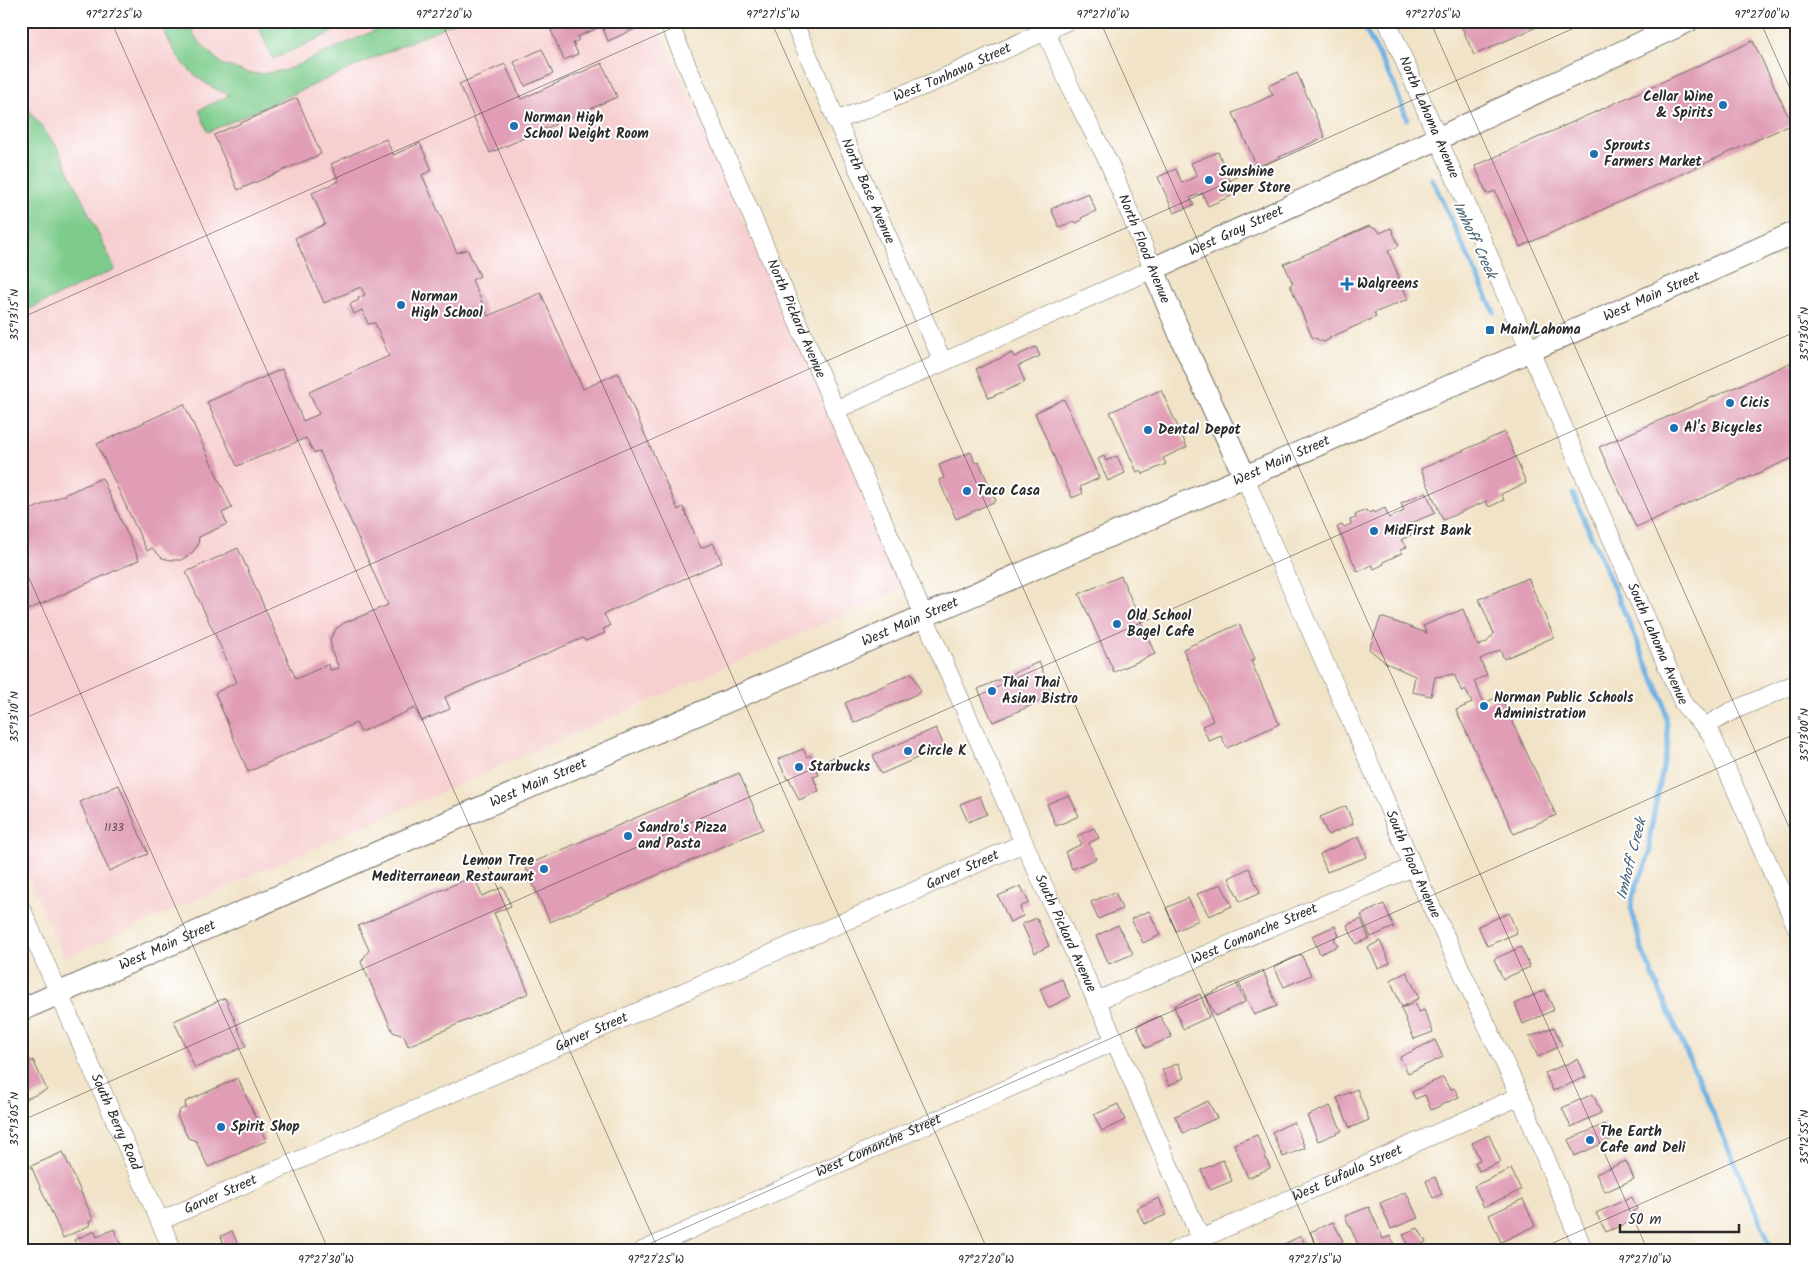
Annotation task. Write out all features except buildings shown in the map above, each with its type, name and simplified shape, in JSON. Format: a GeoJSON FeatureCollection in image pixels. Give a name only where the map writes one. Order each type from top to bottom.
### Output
{"type":"FeatureCollection","features":[{"type":"Feature","properties":{"kind":"main road","name":"West Gray Street"},"geometry":{"type":"LineString","coordinates":[[1153,269],[1688,21]]}},
{"type":"Feature","properties":{"kind":"main road","name":"West Main Street"},"geometry":{"type":"LineString","coordinates":[[21,1010],[379,852],[1245,477],[1797,232]]}},
{"type":"Feature","properties":{"kind":"main road","name":"North Flood Avenue"},"geometry":{"type":"LineString","coordinates":[[1153,269],[1186,349],[1245,477]]}},
{"type":"Feature","properties":{"kind":"street","name":"North Pickard Avenue"},"geometry":{"type":"LineString","coordinates":[[668,21],[924,616]]}},
{"type":"Feature","properties":{"kind":"street","name":"North Base Avenue"},"geometry":{"type":"LineString","coordinates":[[793,21],[943,362]]}},
{"type":"Feature","properties":{"kind":"street","name":"West Tonhawa Street"},"geometry":{"type":"LineString","coordinates":[[836,121],[941,79],[1043,26],[1067,21]]}},
{"type":"Feature","properties":{"kind":"street","name":"North Lahoma Avenue"},"geometry":{"type":"LineString","coordinates":[[1386,21],[1530,352]]}},
{"type":"Feature","properties":{"kind":"street","name":"North Flood Avenue"},"geometry":{"type":"LineString","coordinates":[[1043,26],[1073,93],[1109,163],[1153,269]]}},
{"type":"Feature","properties":{"kind":"street","name":"West Gray Street"},"geometry":{"type":"LineString","coordinates":[[835,410],[1153,269]]}},
{"type":"Feature","properties":{"kind":"street","name":"South Lahoma Avenue"},"geometry":{"type":"LineString","coordinates":[[1530,352],[1683,703],[1694,717],[1706,726],[1717,747],[1797,928]]}},
{"type":"Feature","properties":{"kind":"street","name":"South Flood Avenue"},"geometry":{"type":"LineString","coordinates":[[1245,477],[1276,553],[1374,772],[1412,867],[1520,1096],[1584,1251]]}},
{"type":"Feature","properties":{"kind":"street","name":"South Pickard Avenue"},"geometry":{"type":"LineString","coordinates":[[924,616],[1024,843],[1115,1041],[1203,1245]]}},
{"type":"Feature","properties":{"kind":"street"},"geometry":{"type":"LineString","coordinates":[[1706,726],[1730,712],[1797,683]]}},
{"type":"Feature","properties":{"kind":"street","name":"Garver Street"},"geometry":{"type":"LineString","coordinates":[[160,1221],[1024,843]]}},
{"type":"Feature","properties":{"kind":"street","name":"West Comanche Street"},"geometry":{"type":"LineString","coordinates":[[1096,1001],[1412,867]]}},
{"type":"Feature","properties":{"kind":"street","name":"South Berry Road"},"geometry":{"type":"LineString","coordinates":[[21,908],[173,1251]]}},
{"type":"Feature","properties":{"kind":"street","name":"West Comanche Street"},"geometry":{"type":"LineString","coordinates":[[642,1251],[1115,1041]]}},
{"type":"Feature","properties":{"kind":"street","name":"West Eufaula Street"},"geometry":{"type":"LineString","coordinates":[[1174,1251],[1203,1245],[1520,1096]]}},
{"type":"Feature","properties":{"kind":"shaded area","name":"Norman High School"},"geometry":{"type":"Polygon","coordinates":[[[21,21],[656,21],[905,588],[64,958],[21,861],[21,21]]]}},
{"type":"Feature","properties":{"kind":"green space"},"geometry":{"type":"Polygon","coordinates":[[[162,21],[189,21],[194,35],[222,64],[248,73],[262,74],[286,70],[396,21],[457,21],[208,132],[199,110],[230,95],[207,84],[187,67],[171,46],[162,21]]]}},
{"type":"Feature","properties":{"kind":"green space"},"geometry":{"type":"Polygon","coordinates":[[[256,21],[357,21],[273,59],[256,21]]]}},
{"type":"Feature","properties":{"kind":"green space"},"geometry":{"type":"Polygon","coordinates":[[[21,104],[27,108],[58,148],[115,269],[21,313],[21,104]]]}},
{"type":"Feature","properties":{"kind":"waterway","name":"Imhoff Creek"},"geometry":{"type":"LineString","coordinates":[[1368,23],[1367,32],[1395,87],[1407,119]]}},
{"type":"Feature","properties":{"kind":"waterway","name":"Imhoff Creek"},"geometry":{"type":"LineString","coordinates":[[1432,179],[1494,312]]}},
{"type":"Feature","properties":{"kind":"waterway","name":"Imhoff Creek"},"geometry":{"type":"LineString","coordinates":[[1573,494],[1663,701],[1667,724],[1668,743],[1649,841],[1650,852],[1635,887],[1631,907],[1642,950],[1773,1251]]}},
{"type":"Feature","properties":{"kind":"place","name":"Cellar Wine & Spirits"},"geometry":{"type":"Point","coordinates":[1723,105]}},
{"type":"Feature","properties":{"kind":"place","name":"Norman High School Weight Room"},"geometry":{"type":"Point","coordinates":[514,126]}},
{"type":"Feature","properties":{"kind":"place","name":"Sprouts Farmers Market"},"geometry":{"type":"Point","coordinates":[1594,154]}},
{"type":"Feature","properties":{"kind":"place","name":"Sunshine Super Store"},"geometry":{"type":"Point","coordinates":[1209,180]}},
{"type":"Feature","properties":{"kind":"place","name":"Walgreens"},"geometry":{"type":"Point","coordinates":[1347,284]}},
{"type":"Feature","properties":{"kind":"place","name":"Norman High School"},"geometry":{"type":"Point","coordinates":[401,305]}},
{"type":"Feature","properties":{"kind":"place","name":"Main/Lahoma"},"geometry":{"type":"Point","coordinates":[1490,330]}},
{"type":"Feature","properties":{"kind":"place","name":"Cicis"},"geometry":{"type":"Point","coordinates":[1730,403]}},
{"type":"Feature","properties":{"kind":"place","name":"Al's Bicycles"},"geometry":{"type":"Point","coordinates":[1674,428]}},
{"type":"Feature","properties":{"kind":"place","name":"Dental Depot"},"geometry":{"type":"Point","coordinates":[1148,430]}},
{"type":"Feature","properties":{"kind":"place","name":"Taco Casa"},"geometry":{"type":"Point","coordinates":[967,491]}},
{"type":"Feature","properties":{"kind":"place","name":"MidFirst Bank"},"geometry":{"type":"Point","coordinates":[1374,531]}},
{"type":"Feature","properties":{"kind":"place","name":"Old School Bagel Cafe"},"geometry":{"type":"Point","coordinates":[1117,624]}},
{"type":"Feature","properties":{"kind":"place","name":"Thai Thai Asian Bistro"},"geometry":{"type":"Point","coordinates":[992,691]}},
{"type":"Feature","properties":{"kind":"place","name":"Norman Public Schools Administration"},"geometry":{"type":"Point","coordinates":[1484,706]}},
{"type":"Feature","properties":{"kind":"place","name":"Circle K"},"geometry":{"type":"Point","coordinates":[908,751]}},
{"type":"Feature","properties":{"kind":"place","name":"Starbucks"},"geometry":{"type":"Point","coordinates":[799,767]}},
{"type":"Feature","properties":{"kind":"place","name":"Sandro's Pizza and Pasta"},"geometry":{"type":"Point","coordinates":[628,836]}},
{"type":"Feature","properties":{"kind":"place","name":"Lemon Tree Mediterranean Restaurant"},"geometry":{"type":"Point","coordinates":[544,869]}},
{"type":"Feature","properties":{"kind":"place","name":"Spirit Shop"},"geometry":{"type":"Point","coordinates":[221,1127]}},
{"type":"Feature","properties":{"kind":"place","name":"The Earth Cafe and Deli"},"geometry":{"type":"Point","coordinates":[1590,1140]}}]}
